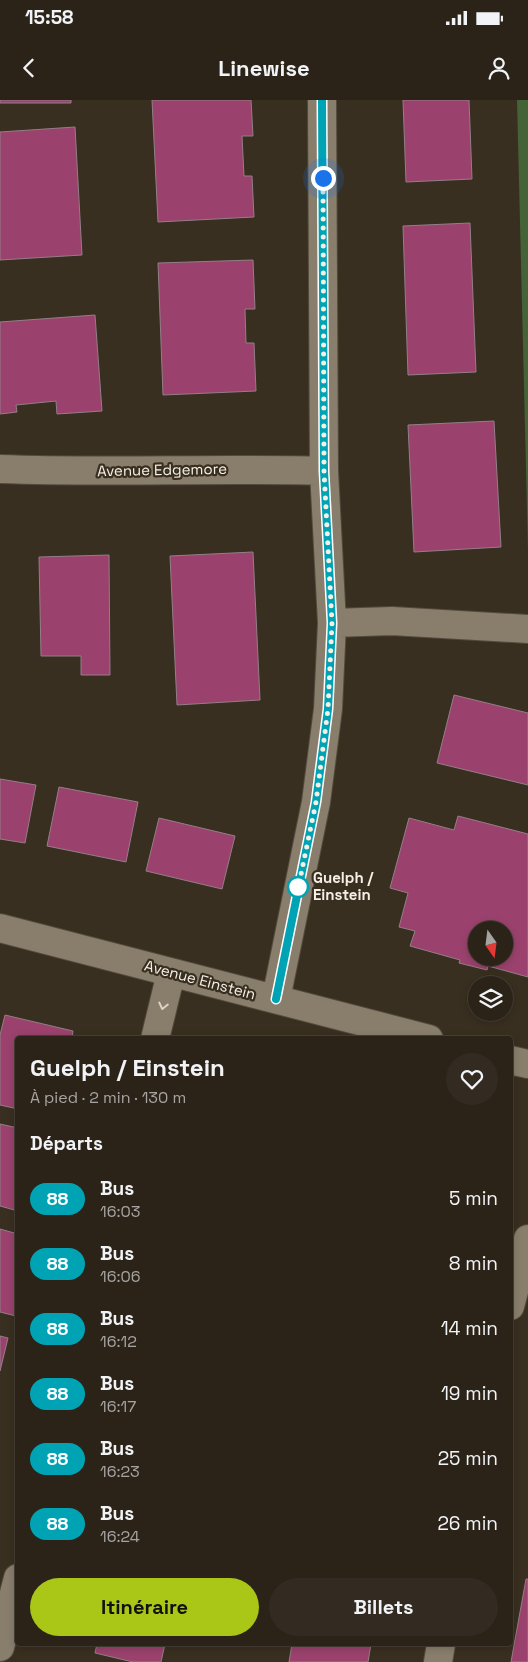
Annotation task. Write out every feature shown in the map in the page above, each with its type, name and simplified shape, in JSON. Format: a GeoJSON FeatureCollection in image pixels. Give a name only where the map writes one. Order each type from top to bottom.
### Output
{"type":"FeatureCollection","features":[{"type":"Feature","properties":{"kind":"street"},"geometry":{"type":"LineString","coordinates":[[276,999],[316,802],[328,709],[332,623],[324,471],[322,100]]}},
{"type":"Feature","properties":{"kind":"street","name":"Avenue Edgemore"},"geometry":{"type":"LineString","coordinates":[[0,469],[69,471],[261,469],[324,471]]}},
{"type":"Feature","properties":{"kind":"street"},"geometry":{"type":"LineString","coordinates":[[332,623],[392,621],[528,629]]}},
{"type":"Feature","properties":{"kind":"street","name":"Avenue Einstein"},"geometry":{"type":"LineString","coordinates":[[0,928],[418,1036]]}},
{"type":"Feature","properties":{"kind":"street"},"geometry":{"type":"LineString","coordinates":[[157,1036],[171,973]]}},
{"type":"Feature","properties":{"kind":"street"},"geometry":{"type":"LineString","coordinates":[[513,1061],[528,1064]]}},
{"type":"Feature","properties":{"kind":"street"},"geometry":{"type":"LineString","coordinates":[[513,1295],[528,1239]]}},
{"type":"Feature","properties":{"kind":"street"},"geometry":{"type":"LineString","coordinates":[[0,1647],[15,1590]]}},
{"type":"Feature","properties":{"kind":"street"},"geometry":{"type":"LineString","coordinates":[[438,1662],[441,1646]]}},
{"type":"Feature","properties":{"kind":"green space"},"geometry":{"type":"Polygon","coordinates":[[[517,100],[528,100],[528,550],[517,100]]]}},
{"type":"Feature","properties":{"kind":"building"},"geometry":{"type":"Polygon","coordinates":[[[0,100],[71,100],[71,103],[0,103],[0,100]]]}},
{"type":"Feature","properties":{"kind":"building"},"geometry":{"type":"Polygon","coordinates":[[[152,100],[251,100],[253,136],[242,136],[244,176],[252,176],[254,217],[158,222],[152,100]]]}},
{"type":"Feature","properties":{"kind":"building"},"geometry":{"type":"Polygon","coordinates":[[[403,100],[469,100],[472,179],[406,182],[403,100]]]}},
{"type":"Feature","properties":{"kind":"building"},"geometry":{"type":"Polygon","coordinates":[[[75,127],[82,255],[0,260],[0,132],[75,127]]]}},
{"type":"Feature","properties":{"kind":"building"},"geometry":{"type":"Polygon","coordinates":[[[470,223],[476,372],[408,375],[403,226],[470,223]]]}},
{"type":"Feature","properties":{"kind":"building"},"geometry":{"type":"Polygon","coordinates":[[[253,260],[255,309],[245,309],[246,343],[254,343],[256,391],[163,395],[158,263],[253,260]]]}},
{"type":"Feature","properties":{"kind":"building"},"geometry":{"type":"Polygon","coordinates":[[[95,315],[102,411],[57,414],[56,401],[16,405],[17,412],[0,414],[0,322],[95,315]]]}},
{"type":"Feature","properties":{"kind":"building"},"geometry":{"type":"Polygon","coordinates":[[[494,421],[501,547],[414,552],[408,425],[494,421]]]}},
{"type":"Feature","properties":{"kind":"building"},"geometry":{"type":"Polygon","coordinates":[[[253,552],[260,700],[177,705],[170,556],[253,552]]]}},
{"type":"Feature","properties":{"kind":"building"},"geometry":{"type":"Polygon","coordinates":[[[109,555],[110,675],[81,675],[81,656],[41,656],[39,557],[109,555]]]}},
{"type":"Feature","properties":{"kind":"building"},"geometry":{"type":"Polygon","coordinates":[[[454,695],[528,713],[528,785],[437,763],[454,695]]]}},
{"type":"Feature","properties":{"kind":"building"},"geometry":{"type":"Polygon","coordinates":[[[0,779],[36,785],[25,843],[0,839],[0,779]]]}},
{"type":"Feature","properties":{"kind":"building"},"geometry":{"type":"Polygon","coordinates":[[[59,787],[138,802],[126,862],[47,846],[59,787]]]}},
{"type":"Feature","properties":{"kind":"building"},"geometry":{"type":"Polygon","coordinates":[[[458,816],[528,834],[528,977],[488,966],[513,966],[513,921],[468,921],[468,965],[459,963],[460,960],[410,946],[415,931],[399,927],[408,893],[390,888],[409,818],[454,830],[458,816]]]}},
{"type":"Feature","properties":{"kind":"building"},"geometry":{"type":"Polygon","coordinates":[[[159,818],[235,836],[222,889],[146,871],[159,818]]]}},
{"type":"Feature","properties":{"kind":"building"},"geometry":{"type":"Polygon","coordinates":[[[471,966],[488,966],[487,970],[471,966]]]}},
{"type":"Feature","properties":{"kind":"building"},"geometry":{"type":"Polygon","coordinates":[[[5,1015],[73,1031],[72,1036],[15,1036],[15,1108],[0,1105],[0,1035],[5,1015]]]}},
{"type":"Feature","properties":{"kind":"building"},"geometry":{"type":"Polygon","coordinates":[[[0,1124],[15,1127],[15,1210],[0,1206],[0,1124]]]}},
{"type":"Feature","properties":{"kind":"building"},"geometry":{"type":"Polygon","coordinates":[[[0,1229],[15,1233],[15,1316],[0,1312],[0,1229]]]}},
{"type":"Feature","properties":{"kind":"building"},"geometry":{"type":"Polygon","coordinates":[[[0,1336],[8,1338],[0,1371],[0,1336]]]}},
{"type":"Feature","properties":{"kind":"building"},"geometry":{"type":"Polygon","coordinates":[[[526,1579],[528,1579],[528,1662],[511,1662],[526,1579]]]}},
{"type":"Feature","properties":{"kind":"building"},"geometry":{"type":"Polygon","coordinates":[[[97,1646],[165,1646],[161,1662],[133,1662],[95,1653],[97,1646]]]}},
{"type":"Feature","properties":{"kind":"building"},"geometry":{"type":"Polygon","coordinates":[[[292,1646],[371,1646],[368,1662],[289,1662],[292,1646]]]}},
{"type":"Feature","properties":{"kind":"bus line","name":"88"},"geometry":{"type":"LineString","coordinates":[[276,999],[316,802],[328,709],[332,623],[324,471],[322,100]]}},
{"type":"Feature","properties":{"kind":"place","name":"Guelph / Einstein"},"geometry":{"type":"Point","coordinates":[298,887]}},
{"type":"Feature","properties":{"kind":"route"},"geometry":{"type":"LineString","coordinates":[[298,887],[298,889],[316,802],[328,709],[332,623],[324,471],[323,178]]}}]}
